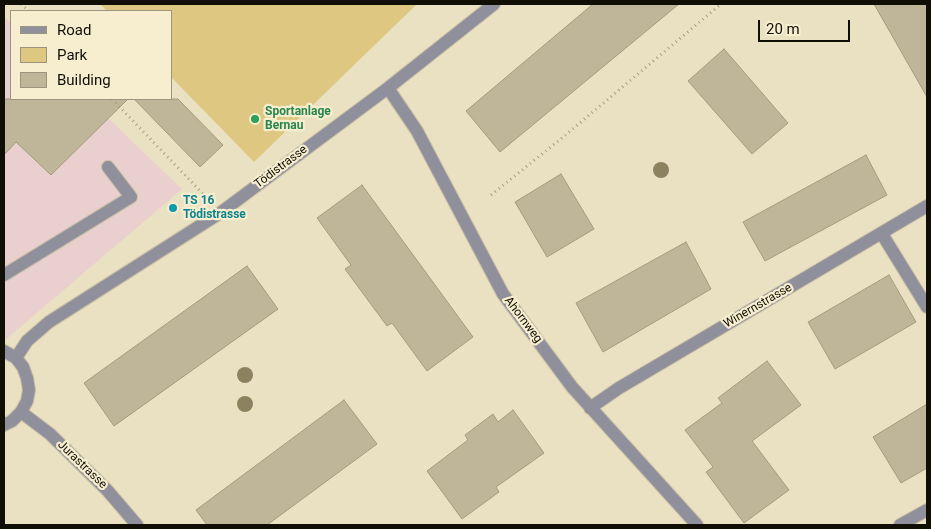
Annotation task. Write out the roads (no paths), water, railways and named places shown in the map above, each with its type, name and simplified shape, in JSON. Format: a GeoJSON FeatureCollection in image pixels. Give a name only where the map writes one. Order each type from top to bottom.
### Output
{"type":"FeatureCollection","features":[{"type":"Feature","properties":{"kind":"street","name":"Tödistrasse"},"geometry":{"type":"LineString","coordinates":[[16,358],[27,341],[49,322],[220,213],[388,88],[494,4]]}},
{"type":"Feature","properties":{"kind":"street","name":"Ahornweg"},"geometry":{"type":"LineString","coordinates":[[388,88],[416,131],[503,294],[572,387],[697,525]]}},
{"type":"Feature","properties":{"kind":"street"},"geometry":{"type":"LineString","coordinates":[[4,274],[131,197],[108,167]]}},
{"type":"Feature","properties":{"kind":"street","name":"Winernstrasse"},"geometry":{"type":"LineString","coordinates":[[590,408],[619,388],[927,206]]}},
{"type":"Feature","properties":{"kind":"street"},"geometry":{"type":"LineString","coordinates":[[882,234],[927,307]]}},
{"type":"Feature","properties":{"kind":"street"},"geometry":{"type":"LineString","coordinates":[[4,351],[16,358],[23,367],[29,390],[27,401],[21,412],[12,421],[4,425]]}},
{"type":"Feature","properties":{"kind":"street","name":"Jurastrasse"},"geometry":{"type":"LineString","coordinates":[[21,412],[50,434],[107,490],[136,525]]}},
{"type":"Feature","properties":{"kind":"street"},"geometry":{"type":"LineString","coordinates":[[900,525],[927,510]]}},
{"type":"Feature","properties":{"kind":"place","name":"Sportanlage Bernau"},"geometry":{"type":"Point","coordinates":[255,119]}},
{"type":"Feature","properties":{"kind":"place","name":"TS 16 Tödistrasse"},"geometry":{"type":"Point","coordinates":[173,208]}}]}
